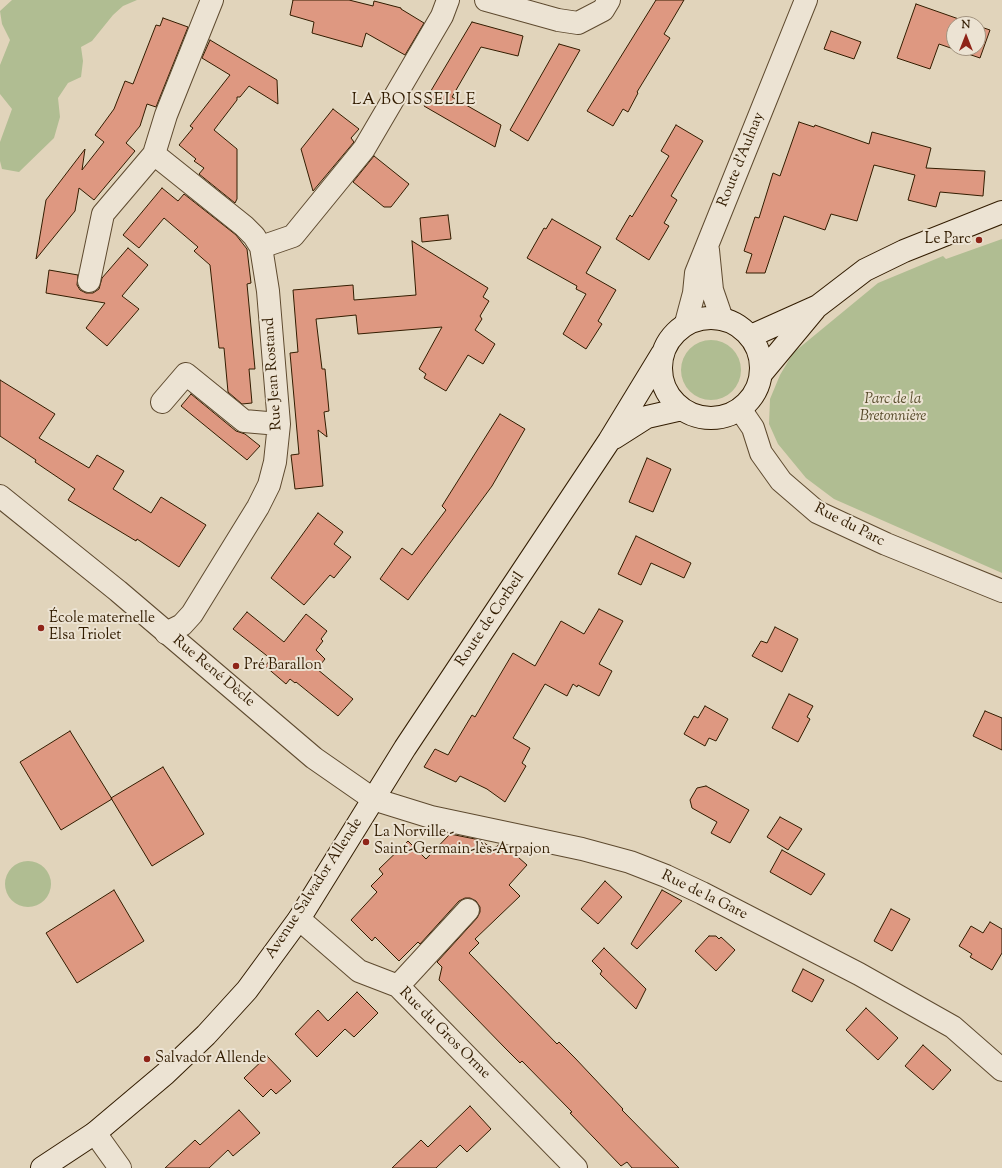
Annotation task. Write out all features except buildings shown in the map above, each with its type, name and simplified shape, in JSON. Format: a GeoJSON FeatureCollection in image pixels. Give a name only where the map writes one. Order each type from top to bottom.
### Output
{"type":"FeatureCollection","features":[{"type":"Feature","properties":{"kind":"street"},"geometry":{"type":"LineString","coordinates":[[261,247],[294,236],[364,149],[442,16],[448,0]]}},
{"type":"Feature","properties":{"kind":"street"},"geometry":{"type":"LineString","coordinates":[[492,1],[544,16],[578,23],[603,10],[609,0]]}},
{"type":"Feature","properties":{"kind":"street","name":"Route d'Aulnay"},"geometry":{"type":"LineString","coordinates":[[686,323],[694,293],[696,273],[806,0]]}},
{"type":"Feature","properties":{"kind":"street"},"geometry":{"type":"LineString","coordinates":[[89,281],[103,214],[154,154],[166,115],[211,4]]}},
{"type":"Feature","properties":{"kind":"street","name":"Rue Jean Rostand"},"geometry":{"type":"LineString","coordinates":[[154,154],[244,226],[254,236],[261,247],[268,291],[279,424],[275,462],[269,485],[258,507],[192,614],[182,625],[166,633]]}},
{"type":"Feature","properties":{"kind":"street"},"geometry":{"type":"LineString","coordinates":[[761,374],[818,306],[865,270],[904,251],[1002,212]]}},
{"type":"Feature","properties":{"kind":"street"},"geometry":{"type":"LineString","coordinates":[[707,245],[712,290],[722,319]]}},
{"type":"Feature","properties":{"kind":"street"},"geometry":{"type":"LineString","coordinates":[[751,336],[818,306]]}},
{"type":"Feature","properties":{"kind":"street"},"geometry":{"type":"LineString","coordinates":[[710,317],[722,319],[734,323],[751,336],[758,351],[761,374],[757,388],[750,400],[740,409],[726,416],[711,419],[695,416],[682,409],[670,399],[663,385],[660,369],[662,354],[667,342],[676,331],[686,323],[710,317]]}},
{"type":"Feature","properties":{"kind":"street","name":"Route de Corbeil"},"geometry":{"type":"LineString","coordinates":[[373,799],[610,441],[662,354]]}},
{"type":"Feature","properties":{"kind":"street"},"geometry":{"type":"LineString","coordinates":[[162,402],[186,374],[244,421],[279,424]]}},
{"type":"Feature","properties":{"kind":"street"},"geometry":{"type":"LineString","coordinates":[[610,441],[647,417],[682,409]]}},
{"type":"Feature","properties":{"kind":"street","name":"Rue du Parc"},"geometry":{"type":"LineString","coordinates":[[740,409],[753,428],[761,453],[781,481],[817,512],[886,544],[1002,591]]}},
{"type":"Feature","properties":{"kind":"street","name":"Rue René Dècle"},"geometry":{"type":"LineString","coordinates":[[0,496],[314,758],[373,799]]}},
{"type":"Feature","properties":{"kind":"street","name":"Avenue Salvador Allende"},"geometry":{"type":"LineString","coordinates":[[42,1168],[95,1133],[165,1074],[206,1035],[247,990],[299,919],[373,799]]}},
{"type":"Feature","properties":{"kind":"street","name":"Rue de la Gare"},"geometry":{"type":"LineString","coordinates":[[373,799],[431,817],[582,849],[630,862],[666,876],[852,970],[953,1027],[1002,1070]]}},
{"type":"Feature","properties":{"kind":"street"},"geometry":{"type":"LineString","coordinates":[[398,986],[468,910]]}},
{"type":"Feature","properties":{"kind":"street","name":"Rue du Gros Orme"},"geometry":{"type":"LineString","coordinates":[[299,919],[359,971],[398,986],[576,1168]]}},
{"type":"Feature","properties":{"kind":"street"},"geometry":{"type":"LineString","coordinates":[[95,1133],[120,1168]]}},
{"type":"Feature","properties":{"kind":"green space"},"geometry":{"type":"Polygon","coordinates":[[[12,0],[137,0],[123,6],[113,15],[92,41],[81,47],[83,61],[81,77],[68,83],[58,98],[60,117],[54,138],[19,172],[2,169],[0,161],[0,142],[12,109],[0,94],[0,65],[10,40],[2,24],[0,11],[12,0]]]}},
{"type":"Feature","properties":{"kind":"green space","name":"Parc de la Bretonnière"},"geometry":{"type":"Polygon","coordinates":[[[1002,239],[1002,573],[834,499],[806,478],[778,444],[769,424],[770,399],[780,375],[793,353],[878,283],[943,256],[946,259],[1002,239]]]}},
{"type":"Feature","properties":{"kind":"green space"},"geometry":{"type":"Polygon","coordinates":[[[711,340],[728,345],[736,353],[741,370],[736,387],[728,395],[711,400],[694,395],[686,387],[681,370],[686,353],[694,345],[711,340]]]}},
{"type":"Feature","properties":{"kind":"green space"},"geometry":{"type":"Polygon","coordinates":[[[28,861],[41,865],[47,871],[51,884],[47,897],[41,903],[28,907],[15,903],[9,897],[5,884],[9,871],[15,865],[28,861]]]}},
{"type":"Feature","properties":{"kind":"place","name":"Le Parc"},"geometry":{"type":"Point","coordinates":[979,240]}},
{"type":"Feature","properties":{"kind":"place","name":"École maternelle Elsa Triolet"},"geometry":{"type":"Point","coordinates":[41,628]}},
{"type":"Feature","properties":{"kind":"place","name":"Pré Barallon"},"geometry":{"type":"Point","coordinates":[236,666]}},
{"type":"Feature","properties":{"kind":"place","name":"La Norville - Saint-Germain-lès-Arpajon"},"geometry":{"type":"Point","coordinates":[366,842]}},
{"type":"Feature","properties":{"kind":"place","name":"Salvador Allende"},"geometry":{"type":"Point","coordinates":[147,1059]}},
{"type":"Feature","properties":{"kind":"district","name":"LA BOISSELLE"},"geometry":{"type":"Point","coordinates":[414,101]}}]}
